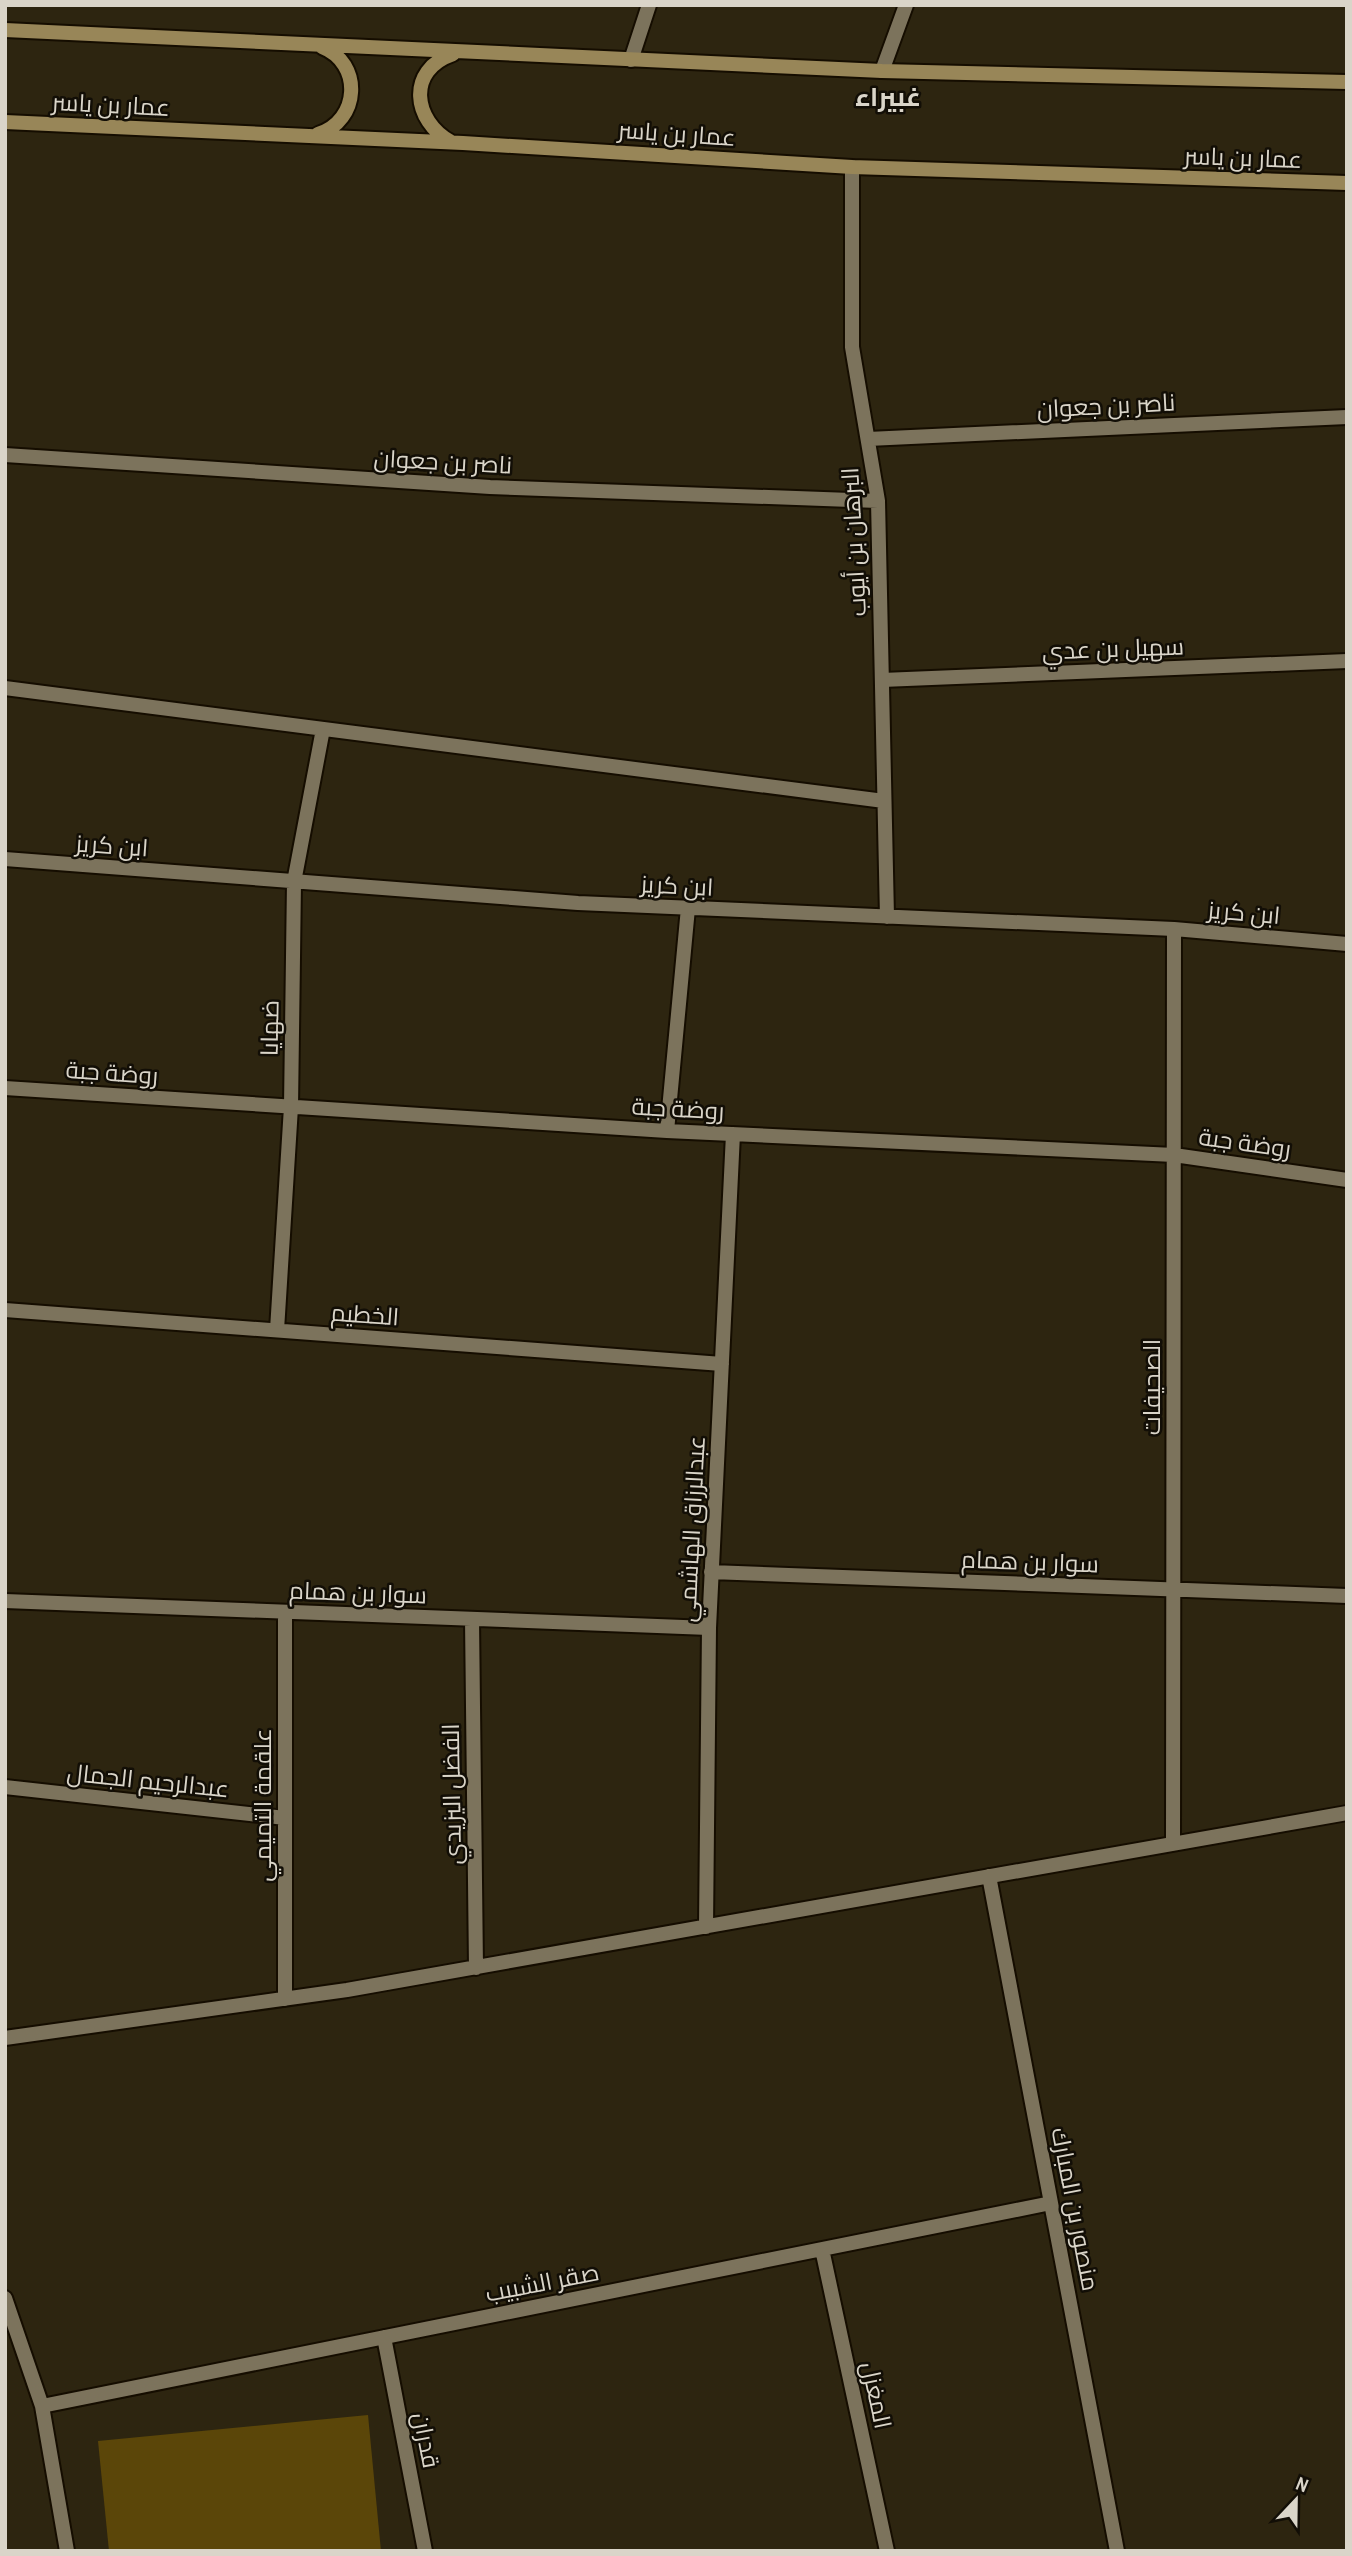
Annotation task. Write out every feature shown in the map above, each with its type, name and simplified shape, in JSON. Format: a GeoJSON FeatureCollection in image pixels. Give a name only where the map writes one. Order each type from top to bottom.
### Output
{"type":"FeatureCollection","features":[{"type":"Feature","properties":{"kind":"main road"},"geometry":{"type":"LineString","coordinates":[[5,30],[882,71],[1347,82]]}},
{"type":"Feature","properties":{"kind":"main road"},"geometry":{"type":"LineString","coordinates":[[304,43],[316,44],[337,55],[352,86],[351,99],[341,120],[321,133],[310,136]]}},
{"type":"Feature","properties":{"kind":"main road"},"geometry":{"type":"LineString","coordinates":[[457,52],[427,72],[420,94],[424,118],[431,128],[451,142],[463,143]]}},
{"type":"Feature","properties":{"kind":"main road","name":"عمار بن ياسر"},"geometry":{"type":"LineString","coordinates":[[5,122],[463,143],[852,167],[1347,183]]}},
{"type":"Feature","properties":{"kind":"street"},"geometry":{"type":"LineString","coordinates":[[631,60],[649,5]]}},
{"type":"Feature","properties":{"kind":"street"},"geometry":{"type":"LineString","coordinates":[[882,71],[906,5]]}},
{"type":"Feature","properties":{"kind":"street","name":"البرهان بن أيوب"},"geometry":{"type":"LineString","coordinates":[[852,167],[852,347],[878,501],[887,916]]}},
{"type":"Feature","properties":{"kind":"street","name":"ناصر بن جعوان"},"geometry":{"type":"LineString","coordinates":[[868,439],[1347,417]]}},
{"type":"Feature","properties":{"kind":"street","name":"ناصر بن جعوان"},"geometry":{"type":"LineString","coordinates":[[5,454],[490,487],[878,501]]}},
{"type":"Feature","properties":{"kind":"street","name":"سهيل بن عدي"},"geometry":{"type":"LineString","coordinates":[[882,680],[1347,661]]}},
{"type":"Feature","properties":{"kind":"street"},"geometry":{"type":"LineString","coordinates":[[5,688],[884,801]]}},
{"type":"Feature","properties":{"kind":"street","name":"ضهايا"},"geometry":{"type":"LineString","coordinates":[[277,1330],[290,1107],[294,881],[323,729]]}},
{"type":"Feature","properties":{"kind":"street","name":"ابن كريز"},"geometry":{"type":"LineString","coordinates":[[5,859],[578,903],[1174,929],[1347,944]]}},
{"type":"Feature","properties":{"kind":"street"},"geometry":{"type":"LineString","coordinates":[[667,1131],[688,908]]}},
{"type":"Feature","properties":{"kind":"street","name":"الصحيفات"},"geometry":{"type":"LineString","coordinates":[[1173,1844],[1174,929]]}},
{"type":"Feature","properties":{"kind":"street","name":"روضة جبة"},"geometry":{"type":"LineString","coordinates":[[5,1088],[667,1131],[1174,1155],[1347,1180]]}},
{"type":"Feature","properties":{"kind":"street","name":"عبدالرزاق الهاشمي"},"geometry":{"type":"LineString","coordinates":[[706,1927],[709,1628],[733,1134]]}},
{"type":"Feature","properties":{"kind":"street","name":"الخطيم"},"geometry":{"type":"LineString","coordinates":[[5,1310],[722,1364]]}},
{"type":"Feature","properties":{"kind":"street","name":"سوار بن همام"},"geometry":{"type":"LineString","coordinates":[[711,1572],[1347,1596]]}},
{"type":"Feature","properties":{"kind":"street","name":"سوار بن همام"},"geometry":{"type":"LineString","coordinates":[[5,1601],[709,1628]]}},
{"type":"Feature","properties":{"kind":"street","name":"علقمة التميمي"},"geometry":{"type":"LineString","coordinates":[[285,1612],[285,1999]]}},
{"type":"Feature","properties":{"kind":"street","name":"الفضل اليزيدي"},"geometry":{"type":"LineString","coordinates":[[471,1619],[477,1968]]}},
{"type":"Feature","properties":{"kind":"street","name":"عبدالرحيم الجمال"},"geometry":{"type":"LineString","coordinates":[[5,1787],[285,1818]]}},
{"type":"Feature","properties":{"kind":"street"},"geometry":{"type":"LineString","coordinates":[[5,2038],[285,1999],[477,1968],[1347,1813]]}},
{"type":"Feature","properties":{"kind":"street","name":"منصور بن المبارك"},"geometry":{"type":"LineString","coordinates":[[989,1876],[1118,2551]]}},
{"type":"Feature","properties":{"kind":"street","name":"صقر الشبيب"},"geometry":{"type":"LineString","coordinates":[[42,2406],[1052,2203]]}},
{"type":"Feature","properties":{"kind":"street","name":"المغزل"},"geometry":{"type":"LineString","coordinates":[[822,2249],[887,2551]]}},
{"type":"Feature","properties":{"kind":"street"},"geometry":{"type":"LineString","coordinates":[[5,2298],[42,2406],[66,2551]]}},
{"type":"Feature","properties":{"kind":"street","name":"قدران"},"geometry":{"type":"LineString","coordinates":[[384,2337],[425,2551]]}},
{"type":"Feature","properties":{"kind":"building"},"geometry":{"type":"Polygon","coordinates":[[[368,2415],[381,2551],[109,2551],[98,2441],[368,2415]]]}},
{"type":"Feature","properties":{"kind":"district","name":"غبيراء"},"geometry":{"type":"Point","coordinates":[888,96]}}]}
